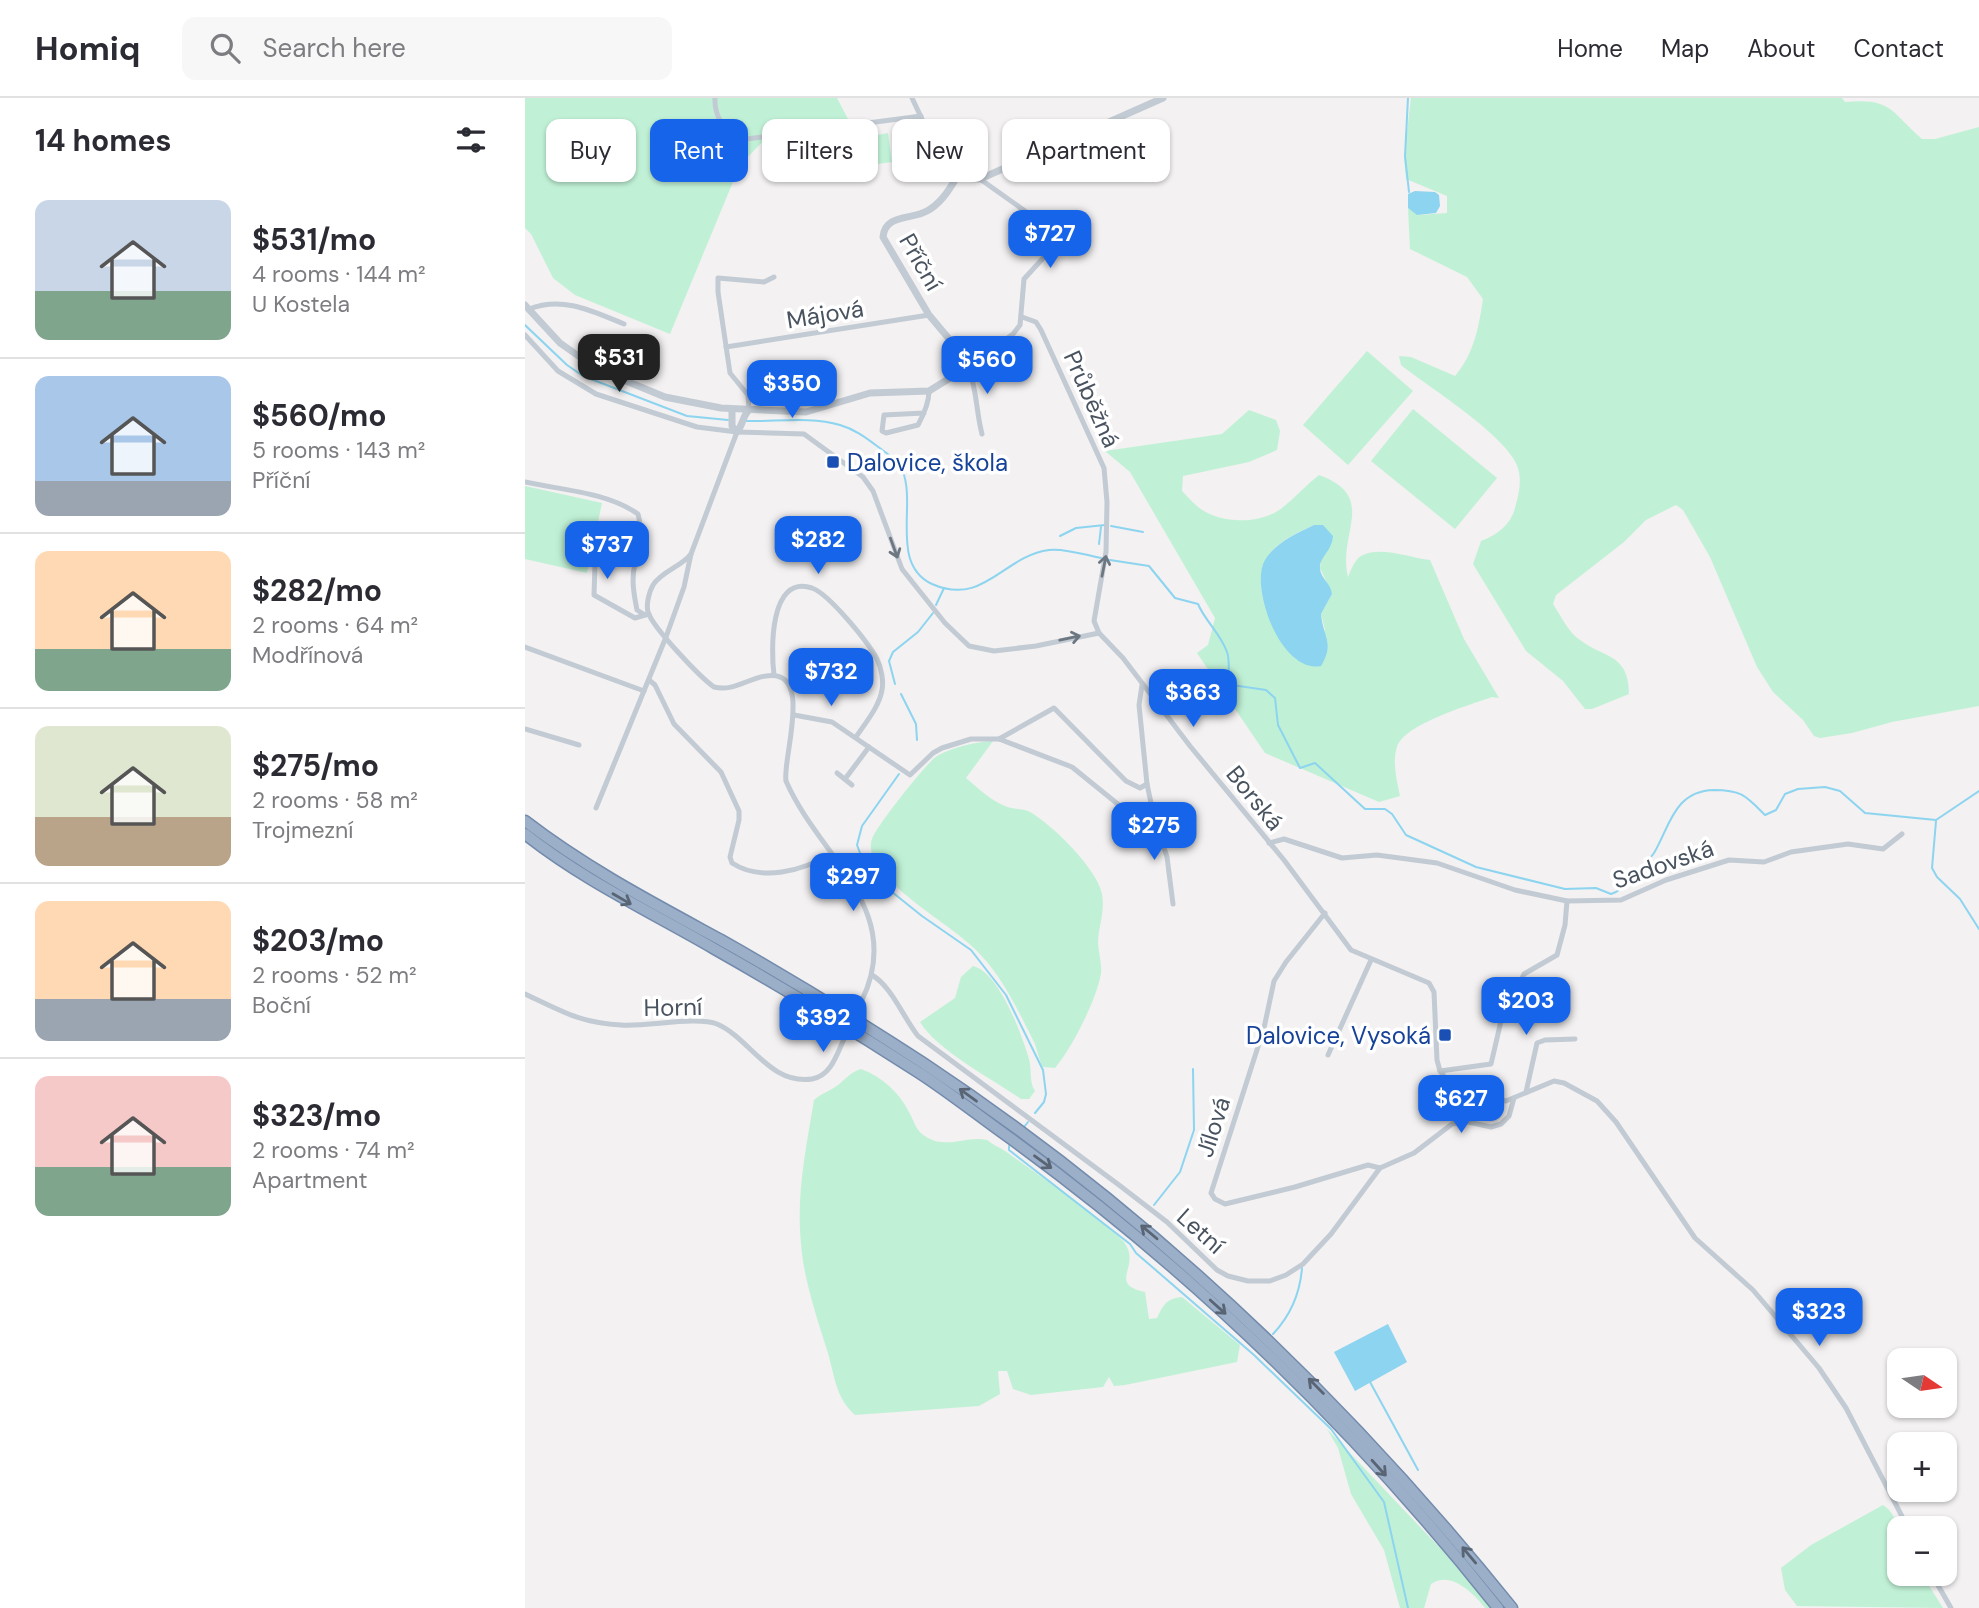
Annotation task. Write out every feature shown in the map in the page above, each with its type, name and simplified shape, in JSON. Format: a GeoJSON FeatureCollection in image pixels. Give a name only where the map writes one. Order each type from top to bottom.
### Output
{"type":"FeatureCollection","features":[{"type":"Feature","properties":{"kind":"highway"},"geometry":{"type":"LineString","coordinates":[[525,821],[599,873],[786,977],[925,1064],[1089,1183],[1206,1282],[1311,1381],[1436,1515],[1512,1608]]}},
{"type":"Feature","properties":{"kind":"highway"},"geometry":{"type":"LineString","coordinates":[[525,834],[596,883],[711,947],[921,1073],[1083,1192],[1198,1289],[1304,1388],[1429,1523],[1498,1608]]}},
{"type":"Feature","properties":{"kind":"street"},"geometry":{"type":"LineString","coordinates":[[715,98],[720,121],[733,137],[739,140],[921,116]]}},
{"type":"Feature","properties":{"kind":"street"},"geometry":{"type":"LineString","coordinates":[[912,98],[922,119]]}},
{"type":"Feature","properties":{"kind":"street"},"geometry":{"type":"LineString","coordinates":[[988,175],[1163,98]]}},
{"type":"Feature","properties":{"kind":"street","name":"Příční"},"geometry":{"type":"LineString","coordinates":[[953,182],[939,202],[925,213],[889,222],[883,228],[883,237],[929,315],[968,367],[973,379],[975,408],[982,434]]}},
{"type":"Feature","properties":{"kind":"street"},"geometry":{"type":"LineString","coordinates":[[527,307],[560,343],[597,369],[665,397],[732,412],[806,412],[870,393],[929,391],[1013,334],[1022,317],[1021,291],[1024,279],[1045,256],[1050,237],[1033,216],[984,182]]}},
{"type":"Feature","properties":{"kind":"street"},"geometry":{"type":"LineString","coordinates":[[596,808],[666,637],[684,587],[691,554],[737,428],[746,413],[748,395],[730,373],[718,278],[764,282],[775,276]]}},
{"type":"Feature","properties":{"kind":"street"},"geometry":{"type":"LineString","coordinates":[[527,307],[541,304],[575,304],[624,324]]}},
{"type":"Feature","properties":{"kind":"street","name":"Májová"},"geometry":{"type":"LineString","coordinates":[[726,347],[929,315]]}},
{"type":"Feature","properties":{"kind":"street","name":"Průběžná"},"geometry":{"type":"LineString","coordinates":[[1022,317],[1036,322],[1041,330],[1104,468],[1107,502],[1106,552],[1094,621],[1099,632]]}},
{"type":"Feature","properties":{"kind":"street"},"geometry":{"type":"LineString","coordinates":[[525,335],[558,371],[596,394],[697,427],[804,434],[863,478],[873,491],[902,569],[945,623],[969,646],[993,651],[1036,646],[1099,632]]}},
{"type":"Feature","properties":{"kind":"street"},"geometry":{"type":"LineString","coordinates":[[924,413],[884,415],[880,426],[886,433],[918,425],[924,413],[929,391]]}},
{"type":"Feature","properties":{"kind":"street"},"geometry":{"type":"LineString","coordinates":[[732,412],[737,428]]}},
{"type":"Feature","properties":{"kind":"street"},"geometry":{"type":"LineString","coordinates":[[525,482],[602,498],[629,507],[638,514],[643,537],[634,565],[634,597],[637,610],[647,615],[714,687],[729,688],[765,676],[781,678],[791,688],[794,715],[832,722],[910,775],[942,748],[971,739],[999,739],[1072,767],[1140,822],[1146,823],[1154,817]]}},
{"type":"Feature","properties":{"kind":"street"},"geometry":{"type":"LineString","coordinates":[[600,536],[595,564],[594,595],[635,618],[647,615]]}},
{"type":"Feature","properties":{"kind":"street"},"geometry":{"type":"LineString","coordinates":[[647,615],[653,585],[685,562],[691,554]]}},
{"type":"Feature","properties":{"kind":"street"},"geometry":{"type":"LineString","coordinates":[[774,676],[772,661],[776,617],[782,598],[793,588],[819,591],[869,646],[878,661],[883,689],[877,706],[856,737]]}},
{"type":"Feature","properties":{"kind":"street","name":"Borská"},"geometry":{"type":"LineString","coordinates":[[1099,632],[1325,913],[1351,950],[1429,983],[1434,992],[1437,1060],[1440,1071]]}},
{"type":"Feature","properties":{"kind":"street"},"geometry":{"type":"LineString","coordinates":[[525,647],[644,691]]}},
{"type":"Feature","properties":{"kind":"street"},"geometry":{"type":"LineString","coordinates":[[649,680],[655,685],[674,724],[721,772],[739,811],[730,855],[732,863],[763,872],[793,871],[815,864],[830,854]]}},
{"type":"Feature","properties":{"kind":"street"},"geometry":{"type":"LineString","coordinates":[[1142,685],[1139,705],[1147,784],[1167,857],[1173,904]]}},
{"type":"Feature","properties":{"kind":"street"},"geometry":{"type":"LineString","coordinates":[[999,739],[1054,708],[1058,709],[1126,781],[1140,788],[1147,784]]}},
{"type":"Feature","properties":{"kind":"street","name":"Horní"},"geometry":{"type":"LineString","coordinates":[[525,994],[569,1017],[593,1023],[654,1025],[703,1020],[716,1024],[776,1072],[794,1078],[811,1079],[824,1074],[832,1065],[862,1000],[877,956],[873,923],[786,781],[784,771],[794,715]]}},
{"type":"Feature","properties":{"kind":"street"},"geometry":{"type":"LineString","coordinates":[[525,729],[579,746]]}},
{"type":"Feature","properties":{"kind":"street"},"geometry":{"type":"LineString","coordinates":[[845,779],[869,747]]}},
{"type":"Feature","properties":{"kind":"street"},"geometry":{"type":"LineString","coordinates":[[837,774],[852,785]]}},
{"type":"Feature","properties":{"kind":"street","name":"Sadovská"},"geometry":{"type":"LineString","coordinates":[[1269,843],[1284,839],[1342,858],[1377,855],[1437,863],[1515,890],[1567,901],[1621,900],[1666,880],[1729,860],[1764,862],[1823,845],[1848,844],[1883,849],[1902,834]]}},
{"type":"Feature","properties":{"kind":"street"},"geometry":{"type":"LineString","coordinates":[[1567,901],[1565,925],[1557,954],[1524,974],[1501,1021],[1491,1064],[1440,1071],[1450,1084],[1506,1101],[1555,1082],[1572,1086],[1597,1101],[1616,1122],[1695,1238],[1753,1290],[1819,1368],[1846,1408],[1902,1516]]}},
{"type":"Feature","properties":{"kind":"street","name":"Jílová"},"geometry":{"type":"LineString","coordinates":[[1325,913],[1274,981],[1264,1028],[1211,1194],[1215,1199],[1226,1203],[1295,1187],[1368,1165],[1380,1168]]}},
{"type":"Feature","properties":{"kind":"street"},"geometry":{"type":"LineString","coordinates":[[1328,1055],[1371,960]]}},
{"type":"Feature","properties":{"kind":"street","name":"Letní"},"geometry":{"type":"LineString","coordinates":[[872,975],[883,981],[918,1036],[959,1069],[1075,1150],[1167,1222],[1217,1269],[1229,1276],[1248,1281],[1270,1281],[1303,1264],[1331,1234],[1380,1168],[1414,1153],[1452,1124],[1464,1121],[1491,1127],[1501,1124],[1509,1116],[1514,1098]]}},
{"type":"Feature","properties":{"kind":"street"},"geometry":{"type":"LineString","coordinates":[[1526,1092],[1537,1043],[1545,1040],[1575,1039]]}},
{"type":"Feature","properties":{"kind":"street"},"geometry":{"type":"LineString","coordinates":[[1938,1586],[1951,1608]]}},
{"type":"Feature","properties":{"kind":"green space"},"geometry":{"type":"Polygon","coordinates":[[[525,98],[837,98],[848,119],[762,119],[762,142],[748,157],[748,119],[650,119],[650,182],[733,182],[670,334],[575,295],[553,278],[531,234],[525,228],[525,98]]]}},
{"type":"Feature","properties":{"kind":"green space"},"geometry":{"type":"Polygon","coordinates":[[[1411,98],[1842,98],[1845,102],[1872,102],[1889,108],[1922,139],[1935,139],[1979,127],[1979,706],[1892,722],[1852,733],[1820,738],[1814,736],[1803,720],[1773,692],[1757,667],[1710,557],[1683,510],[1676,505],[1646,520],[1624,542],[1556,595],[1553,604],[1576,637],[1620,664],[1628,681],[1629,694],[1592,709],[1585,709],[1563,681],[1526,651],[1473,564],[1481,541],[1504,527],[1514,511],[1520,480],[1514,459],[1503,445],[1469,415],[1401,365],[1399,356],[1411,357],[1455,376],[1471,349],[1483,299],[1467,277],[1410,249],[1408,208],[1418,215],[1447,213],[1447,196],[1406,179],[1404,157],[1411,98]]]}},
{"type":"Feature","properties":{"kind":"green space"},"geometry":{"type":"Polygon","coordinates":[[[888,133],[892,162],[878,164],[878,135],[888,133]]]}},
{"type":"Feature","properties":{"kind":"green space"},"geometry":{"type":"Polygon","coordinates":[[[1367,351],[1413,391],[1348,465],[1303,425],[1367,351]]]}},
{"type":"Feature","properties":{"kind":"green space"},"geometry":{"type":"Polygon","coordinates":[[[1413,409],[1497,478],[1455,529],[1371,461],[1413,409]]]}},
{"type":"Feature","properties":{"kind":"green space"},"geometry":{"type":"Polygon","coordinates":[[[1249,410],[1276,420],[1280,431],[1277,450],[1249,462],[1183,476],[1182,491],[1198,507],[1217,517],[1251,520],[1273,514],[1319,475],[1337,484],[1347,494],[1352,505],[1346,561],[1348,577],[1358,559],[1370,553],[1387,552],[1430,560],[1464,639],[1499,698],[1492,697],[1439,716],[1402,739],[1395,759],[1400,796],[1379,802],[1265,753],[1197,653],[1208,645],[1215,618],[1130,472],[1105,451],[1222,434],[1249,410]],[[1314,525],[1280,543],[1272,551],[1261,578],[1265,608],[1271,623],[1297,660],[1325,630],[1321,614],[1332,594],[1320,568],[1314,525]]]}},
{"type":"Feature","properties":{"kind":"green space"},"geometry":{"type":"Polygon","coordinates":[[[525,486],[602,503],[587,573],[525,559],[525,486]]]}},
{"type":"Feature","properties":{"kind":"green space"},"geometry":{"type":"Polygon","coordinates":[[[993,741],[966,778],[994,800],[1008,807],[1030,812],[1049,826],[1083,860],[1102,894],[1098,941],[1101,969],[1099,984],[1083,1023],[1055,1068],[1043,1067],[1015,1004],[984,958],[963,938],[889,880],[872,853],[872,839],[882,822],[931,761],[957,748],[993,741]]]}},
{"type":"Feature","properties":{"kind":"green space"},"geometry":{"type":"Polygon","coordinates":[[[973,966],[992,980],[1021,1035],[1035,1091],[1029,1099],[1021,1099],[966,1064],[940,1044],[920,1022],[955,998],[961,977],[973,966]]]}},
{"type":"Feature","properties":{"kind":"green space"},"geometry":{"type":"Polygon","coordinates":[[[861,1069],[883,1081],[895,1092],[924,1136],[943,1142],[987,1140],[1091,1213],[1126,1246],[1129,1255],[1127,1283],[1145,1292],[1149,1319],[1157,1318],[1169,1301],[1182,1297],[1240,1345],[1237,1362],[1125,1385],[1114,1386],[1109,1377],[1103,1387],[1031,1395],[1013,1389],[1007,1371],[998,1371],[1000,1394],[979,1406],[855,1415],[844,1402],[837,1387],[811,1299],[803,1258],[800,1208],[814,1100],[861,1069]]]}},
{"type":"Feature","properties":{"kind":"green space"},"geometry":{"type":"Polygon","coordinates":[[[1327,1429],[1441,1549],[1492,1608],[1485,1608],[1475,1596],[1454,1581],[1438,1580],[1431,1584],[1424,1608],[1400,1608],[1384,1550],[1351,1494],[1338,1448],[1327,1429]]]}},
{"type":"Feature","properties":{"kind":"green space"},"geometry":{"type":"Polygon","coordinates":[[[1883,1505],[1893,1516],[1887,1516],[1887,1586],[1929,1586],[1943,1608],[1797,1606],[1785,1590],[1781,1568],[1811,1545],[1883,1505]]]}},
{"type":"Feature","properties":{"kind":"water"},"geometry":{"type":"Polygon","coordinates":[[[1415,191],[1435,192],[1439,195],[1440,206],[1436,213],[1417,215],[1408,208],[1408,194],[1415,191]]]}},
{"type":"Feature","properties":{"kind":"water"},"geometry":{"type":"Polygon","coordinates":[[[1314,525],[1323,525],[1333,536],[1320,564],[1320,572],[1332,594],[1321,614],[1328,646],[1321,666],[1306,665],[1293,657],[1281,643],[1265,608],[1261,589],[1261,573],[1269,554],[1287,539],[1314,525]]]}},
{"type":"Feature","properties":{"kind":"water"},"geometry":{"type":"Polygon","coordinates":[[[1388,1324],[1407,1362],[1355,1391],[1334,1352],[1388,1324]]]}},
{"type":"Feature","properties":{"kind":"waterway"},"geometry":{"type":"LineString","coordinates":[[1408,98],[1405,156],[1409,192]]}},
{"type":"Feature","properties":{"kind":"waterway"},"geometry":{"type":"LineString","coordinates":[[525,325],[567,365],[583,376],[687,416],[728,420]]}},
{"type":"Feature","properties":{"kind":"waterway"},"geometry":{"type":"LineString","coordinates":[[745,421],[829,422],[859,434],[891,457],[901,468],[906,486],[908,549],[912,563],[919,575],[932,584],[950,589],[966,589],[980,585],[1019,561],[1049,550],[1101,558]]}},
{"type":"Feature","properties":{"kind":"waterway"},"geometry":{"type":"LineString","coordinates":[[1060,536],[1076,528],[1105,525]]}},
{"type":"Feature","properties":{"kind":"waterway"},"geometry":{"type":"LineString","coordinates":[[1111,526],[1143,532]]}},
{"type":"Feature","properties":{"kind":"waterway"},"geometry":{"type":"LineString","coordinates":[[1099,544],[1101,527]]}},
{"type":"Feature","properties":{"kind":"waterway"},"geometry":{"type":"LineString","coordinates":[[1110,560],[1149,566],[1175,598],[1198,604],[1224,645],[1232,685],[1266,690],[1275,698],[1278,725],[1300,768],[1315,763],[1365,809],[1385,809],[1392,814],[1406,835],[1476,867],[1565,889],[1596,888],[1611,894],[1622,887],[1652,856],[1669,821],[1682,803],[1701,792],[1714,790],[1737,793],[1765,815],[1776,810],[1785,794],[1798,789],[1825,787],[1840,791],[1865,813],[1936,820],[1979,791]]}},
{"type":"Feature","properties":{"kind":"waterway"},"geometry":{"type":"LineString","coordinates":[[936,605],[944,588]]}},
{"type":"Feature","properties":{"kind":"waterway"},"geometry":{"type":"LineString","coordinates":[[895,684],[889,661],[893,652],[918,632],[933,613]]}},
{"type":"Feature","properties":{"kind":"waterway"},"geometry":{"type":"LineString","coordinates":[[901,694],[916,724],[917,740]]}},
{"type":"Feature","properties":{"kind":"waterway"},"geometry":{"type":"LineString","coordinates":[[899,774],[862,826],[857,845],[860,853],[882,884],[971,950],[1006,995],[1043,1070],[1046,1094],[1044,1102],[1035,1113]]}},
{"type":"Feature","properties":{"kind":"waterway"},"geometry":{"type":"LineString","coordinates":[[1936,821],[1932,868],[1937,877],[1960,899],[1979,929]]}},
{"type":"Feature","properties":{"kind":"waterway"},"geometry":{"type":"LineString","coordinates":[[1154,1205],[1180,1172],[1194,1130],[1193,1069]]}},
{"type":"Feature","properties":{"kind":"waterway"},"geometry":{"type":"LineString","coordinates":[[1024,1127],[1028,1122]]}},
{"type":"Feature","properties":{"kind":"waterway"},"geometry":{"type":"LineString","coordinates":[[1009,1146],[1009,1150],[1130,1244],[1136,1253],[1254,1355],[1331,1429],[1384,1502],[1408,1608]]}},
{"type":"Feature","properties":{"kind":"waterway"},"geometry":{"type":"LineString","coordinates":[[1273,1334],[1293,1304],[1302,1268]]}},
{"type":"Feature","properties":{"kind":"waterway"},"geometry":{"type":"LineString","coordinates":[[1370,1382],[1418,1470]]}},
{"type":"Feature","properties":{"kind":"place","name":"Dalovice, škola"},"geometry":{"type":"Point","coordinates":[833,462]}},
{"type":"Feature","properties":{"kind":"place","name":"Dalovice, Vysoká"},"geometry":{"type":"Point","coordinates":[1445,1035]}}]}
